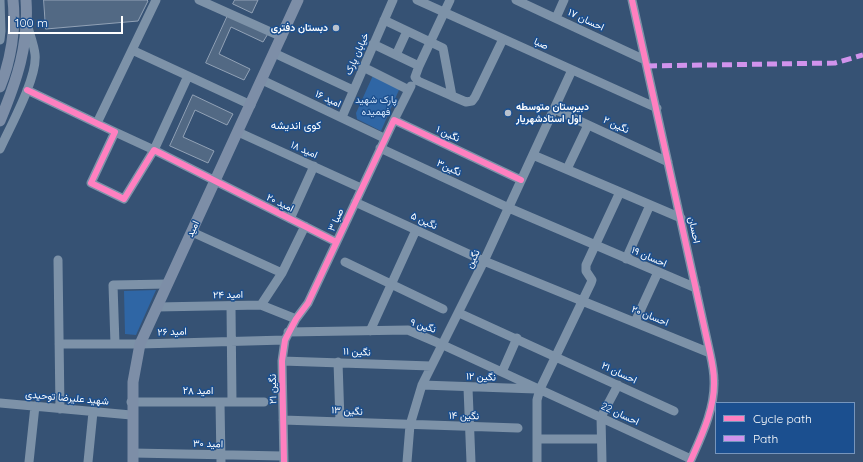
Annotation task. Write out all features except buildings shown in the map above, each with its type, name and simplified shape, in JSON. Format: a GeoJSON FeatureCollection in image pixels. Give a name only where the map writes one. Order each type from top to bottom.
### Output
{"type":"FeatureCollection","features":[{"type":"Feature","properties":{"kind":"main road"},"geometry":{"type":"LineString","coordinates":[[0,87],[9,57],[13,36],[13,0]]}},
{"type":"Feature","properties":{"kind":"main road"},"geometry":{"type":"LineString","coordinates":[[0,121],[15,85],[22,59],[27,25],[26,0]]}},
{"type":"Feature","properties":{"kind":"main road","name":"امید"},"geometry":{"type":"LineString","coordinates":[[133,457],[131,402],[140,344],[298,2]]}},
{"type":"Feature","properties":{"kind":"street"},"geometry":{"type":"LineString","coordinates":[[0,0],[2,31],[0,40]]}},
{"type":"Feature","properties":{"kind":"street"},"geometry":{"type":"LineString","coordinates":[[97,123],[156,0]]}},
{"type":"Feature","properties":{"kind":"street"},"geometry":{"type":"LineString","coordinates":[[199,0],[282,37]]}},
{"type":"Feature","properties":{"kind":"street","name":"خیابان پارک"},"geometry":{"type":"LineString","coordinates":[[342,117],[393,0]]}},
{"type":"Feature","properties":{"kind":"street","name":"صبا"},"geometry":{"type":"LineString","coordinates":[[417,0],[657,108]]}},
{"type":"Feature","properties":{"kind":"street"},"geometry":{"type":"LineString","coordinates":[[380,148],[409,90],[450,0]]}},
{"type":"Feature","properties":{"kind":"street","name":"احسان ۱۷"},"geometry":{"type":"LineString","coordinates":[[516,0],[646,60]]}},
{"type":"Feature","properties":{"kind":"street"},"geometry":{"type":"LineString","coordinates":[[556,18],[564,0]]}},
{"type":"Feature","properties":{"kind":"street","name":"احسان"},"geometry":{"type":"LineString","coordinates":[[632,0],[710,353],[714,382],[712,401],[706,424],[691,461]]}},
{"type":"Feature","properties":{"kind":"street"},"geometry":{"type":"LineString","coordinates":[[384,20],[443,48],[452,96]]}},
{"type":"Feature","properties":{"kind":"street"},"geometry":{"type":"LineString","coordinates":[[0,149],[27,90],[35,54],[27,25]]}},
{"type":"Feature","properties":{"kind":"street"},"geometry":{"type":"LineString","coordinates":[[396,55],[407,31]]}},
{"type":"Feature","properties":{"kind":"street"},"geometry":{"type":"LineString","coordinates":[[415,77],[418,81],[466,102],[472,101],[503,39]]}},
{"type":"Feature","properties":{"kind":"street"},"geometry":{"type":"LineString","coordinates":[[373,44],[419,66]]}},
{"type":"Feature","properties":{"kind":"street"},"geometry":{"type":"LineString","coordinates":[[132,50],[251,105]]}},
{"type":"Feature","properties":{"kind":"street"},"geometry":{"type":"LineString","coordinates":[[274,53],[354,90]]}},
{"type":"Feature","properties":{"kind":"street"},"geometry":{"type":"LineString","coordinates":[[363,67],[409,90]]}},
{"type":"Feature","properties":{"kind":"street","name":"نگین"},"geometry":{"type":"LineString","coordinates":[[407,462],[410,425],[422,385],[484,261],[572,70]]}},
{"type":"Feature","properties":{"kind":"street"},"geometry":{"type":"LineString","coordinates":[[115,132],[90,184],[124,199],[154,150],[188,76]]}},
{"type":"Feature","properties":{"kind":"street","name":"امید ۱۶"},"geometry":{"type":"LineString","coordinates":[[262,80],[384,138]]}},
{"type":"Feature","properties":{"kind":"street","name":"امید ۲۰"},"geometry":{"type":"LineString","coordinates":[[27,90],[154,150],[336,242]]}},
{"type":"Feature","properties":{"kind":"street","name":"نگین ۲"},"geometry":{"type":"LineString","coordinates":[[554,109],[668,162]]}},
{"type":"Feature","properties":{"kind":"street","name":"نگین ۱"},"geometry":{"type":"LineString","coordinates":[[394,120],[521,180]]}},
{"type":"Feature","properties":{"kind":"street"},"geometry":{"type":"LineString","coordinates":[[567,170],[588,125]]}},
{"type":"Feature","properties":{"kind":"street","name":"امید ۱۸"},"geometry":{"type":"LineString","coordinates":[[238,132],[361,188]]}},
{"type":"Feature","properties":{"kind":"street","name":"صبا ۳"},"geometry":{"type":"LineString","coordinates":[[296,319],[308,303],[380,148]]}},
{"type":"Feature","properties":{"kind":"street","name":"نگین۳"},"geometry":{"type":"LineString","coordinates":[[380,148],[594,246]]}},
{"type":"Feature","properties":{"kind":"street"},"geometry":{"type":"LineString","coordinates":[[533,155],[681,218]]}},
{"type":"Feature","properties":{"kind":"street"},"geometry":{"type":"LineString","coordinates":[[290,219],[314,166]]}},
{"type":"Feature","properties":{"kind":"street"},"geometry":{"type":"LineString","coordinates":[[537,462],[537,400],[540,389],[592,280],[585,268],[620,192]]}},
{"type":"Feature","properties":{"kind":"street","name":"نگین ۵"},"geometry":{"type":"LineString","coordinates":[[355,202],[484,261],[581,301]]}},
{"type":"Feature","properties":{"kind":"street"},"geometry":{"type":"LineString","coordinates":[[626,259],[650,205]]}},
{"type":"Feature","properties":{"kind":"street"},"geometry":{"type":"LineString","coordinates":[[261,305],[282,273],[305,226]]}},
{"type":"Feature","properties":{"kind":"street"},"geometry":{"type":"LineString","coordinates":[[370,331],[416,230]]}},
{"type":"Feature","properties":{"kind":"street"},"geometry":{"type":"LineString","coordinates":[[192,232],[282,273]]}},
{"type":"Feature","properties":{"kind":"street","name":"احسان ۱۹"},"geometry":{"type":"LineString","coordinates":[[594,246],[696,288]]}},
{"type":"Feature","properties":{"kind":"street"},"geometry":{"type":"LineString","coordinates":[[58,260],[60,409]]}},
{"type":"Feature","properties":{"kind":"street"},"geometry":{"type":"LineString","coordinates":[[346,262],[443,309]]}},
{"type":"Feature","properties":{"kind":"street"},"geometry":{"type":"LineString","coordinates":[[635,322],[658,272]]}},
{"type":"Feature","properties":{"kind":"street"},"geometry":{"type":"LineString","coordinates":[[114,344],[113,285],[168,284]]}},
{"type":"Feature","properties":{"kind":"street","name":"احسان ۲۰"},"geometry":{"type":"LineString","coordinates":[[581,301],[710,353]]}},
{"type":"Feature","properties":{"kind":"street","name":"امید ۲۴"},"geometry":{"type":"LineString","coordinates":[[157,306],[261,305],[296,319]]}},
{"type":"Feature","properties":{"kind":"street"},"geometry":{"type":"LineString","coordinates":[[231,306],[232,402]]}},
{"type":"Feature","properties":{"kind":"street","name":"احسان ۲۱"},"geometry":{"type":"LineString","coordinates":[[459,312],[674,411]]}},
{"type":"Feature","properties":{"kind":"street","name":"نگین ۲۱"},"geometry":{"type":"LineString","coordinates":[[284,459],[282,361],[286,336],[296,319]]}},
{"type":"Feature","properties":{"kind":"street","name":"نگین ۹"},"geometry":{"type":"LineString","coordinates":[[286,336],[408,330],[443,344],[540,389]]}},
{"type":"Feature","properties":{"kind":"street","name":"امید ۲۶"},"geometry":{"type":"LineString","coordinates":[[59,344],[231,342],[286,336]]}},
{"type":"Feature","properties":{"kind":"street"},"geometry":{"type":"LineString","coordinates":[[502,372],[517,338]]}},
{"type":"Feature","properties":{"kind":"street","name":"نگین ۱۱"},"geometry":{"type":"LineString","coordinates":[[282,361],[431,366]]}},
{"type":"Feature","properties":{"kind":"street"},"geometry":{"type":"LineString","coordinates":[[338,362],[340,421]]}},
{"type":"Feature","properties":{"kind":"street"},"geometry":{"type":"LineString","coordinates":[[602,462],[601,417],[618,384]]}},
{"type":"Feature","properties":{"kind":"street","name":"نگین ۱۲"},"geometry":{"type":"LineString","coordinates":[[422,385],[468,388],[540,389]]}},
{"type":"Feature","properties":{"kind":"street"},"geometry":{"type":"LineString","coordinates":[[468,388],[471,462]]}},
{"type":"Feature","properties":{"kind":"street","name":"احسان 22"},"geometry":{"type":"LineString","coordinates":[[540,389],[691,461]]}},
{"type":"Feature","properties":{"kind":"street","name":"امید ۲۸"},"geometry":{"type":"LineString","coordinates":[[131,402],[264,402]]}},
{"type":"Feature","properties":{"kind":"street"},"geometry":{"type":"LineString","coordinates":[[220,402],[221,458]]}},
{"type":"Feature","properties":{"kind":"street","name":"شهید علیرضا توحیدی"},"geometry":{"type":"LineString","coordinates":[[0,403],[132,415]]}},
{"type":"Feature","properties":{"kind":"street"},"geometry":{"type":"LineString","coordinates":[[29,462],[35,406]]}},
{"type":"Feature","properties":{"kind":"street"},"geometry":{"type":"LineString","coordinates":[[88,462],[93,412]]}},
{"type":"Feature","properties":{"kind":"street","name":"نگین ۱۳"},"geometry":{"type":"LineString","coordinates":[[283,420],[340,421],[410,425]]}},
{"type":"Feature","properties":{"kind":"street","name":"نگین ۱۴"},"geometry":{"type":"LineString","coordinates":[[410,425],[518,428]]}},
{"type":"Feature","properties":{"kind":"street"},"geometry":{"type":"LineString","coordinates":[[537,439],[601,440]]}},
{"type":"Feature","properties":{"kind":"street","name":"امید ۳۰"},"geometry":{"type":"LineString","coordinates":[[133,457],[284,459]]}},
{"type":"Feature","properties":{"kind":"green space","name":"پارک شهید فهمیده"},"geometry":{"type":"Polygon","coordinates":[[[375,71],[402,83],[381,131],[357,119],[356,113],[375,71]]]}},
{"type":"Feature","properties":{"kind":"green space"},"geometry":{"type":"Polygon","coordinates":[[[156,290],[136,335],[125,334],[124,291],[156,290]]]}},
{"type":"Feature","properties":{"kind":"marked path"},"geometry":{"type":"LineString","coordinates":[[647,66],[835,63],[863,55]]}},
{"type":"Feature","properties":{"kind":"cycle path"},"geometry":{"type":"LineString","coordinates":[[632,0],[713,371],[714,391],[710,412],[703,433],[690,462]]}},
{"type":"Feature","properties":{"kind":"cycle path"},"geometry":{"type":"LineString","coordinates":[[27,90],[115,132],[91,183],[124,199],[154,150],[336,242]]}},
{"type":"Feature","properties":{"kind":"cycle path"},"geometry":{"type":"LineString","coordinates":[[284,462],[282,361],[285,340],[296,319],[308,303],[394,120],[521,180]]}},
{"type":"Feature","properties":{"kind":"place","name":"دبستان دفتری"},"geometry":{"type":"Point","coordinates":[336,28]}},
{"type":"Feature","properties":{"kind":"place","name":"دبیرستان متوسطه اول استادشهریار"},"geometry":{"type":"Point","coordinates":[508,113]}},
{"type":"Feature","properties":{"kind":"district","name":"کوی اندیشه"},"geometry":{"type":"Point","coordinates":[296,126]}}]}
